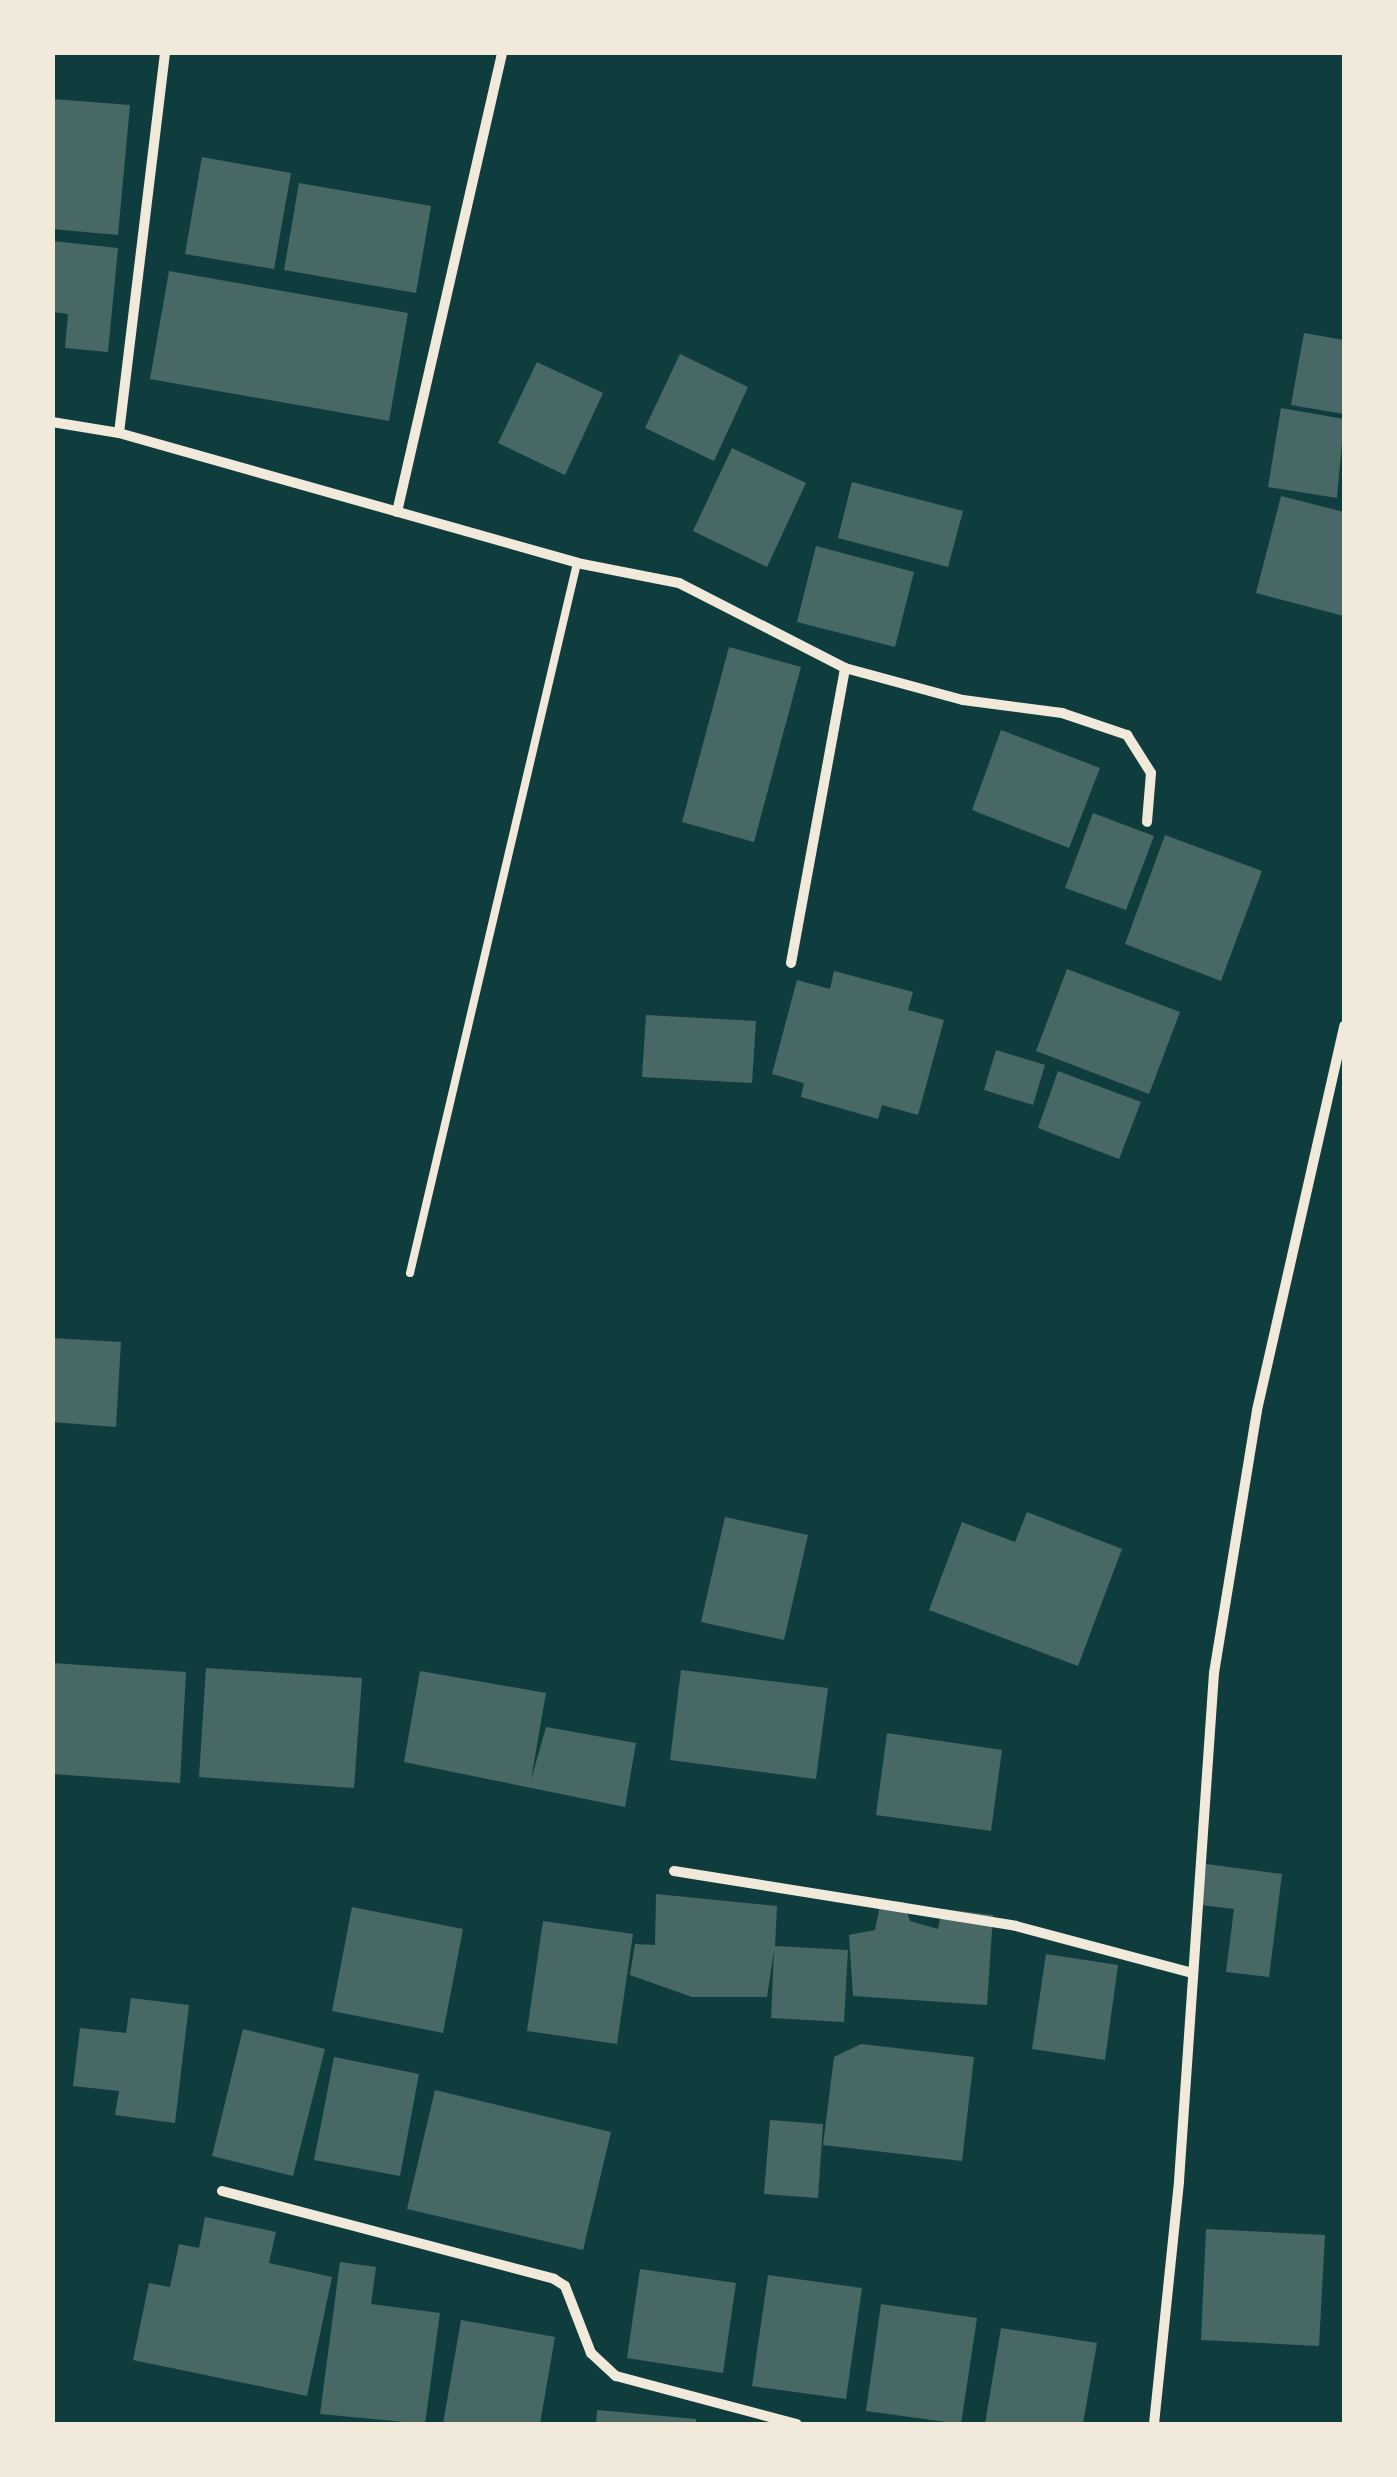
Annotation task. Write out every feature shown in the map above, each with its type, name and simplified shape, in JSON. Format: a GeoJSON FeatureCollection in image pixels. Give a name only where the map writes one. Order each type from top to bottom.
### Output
{"type":"FeatureCollection","features":[{"type":"Feature","properties":{"kind":"street"},"geometry":{"type":"LineString","coordinates":[[118,432],[165,52]]}},
{"type":"Feature","properties":{"kind":"street"},"geometry":{"type":"LineString","coordinates":[[397,512],[502,52]]}},
{"type":"Feature","properties":{"kind":"street"},"geometry":{"type":"LineString","coordinates":[[52,422],[118,432],[576,563],[679,582],[845,668],[963,700],[1062,713],[1126,735],[1151,774],[1147,822]]}},
{"type":"Feature","properties":{"kind":"street"},"geometry":{"type":"LineString","coordinates":[[791,963],[845,668]]}},
{"type":"Feature","properties":{"kind":"street"},"geometry":{"type":"LineString","coordinates":[[1154,2424],[1220,1636],[1257,1410],[1344,1026]]}},
{"type":"Feature","properties":{"kind":"street"},"geometry":{"type":"LineString","coordinates":[[674,1872],[1016,1926],[1193,1972]]}},
{"type":"Feature","properties":{"kind":"street"},"geometry":{"type":"LineString","coordinates":[[222,2191],[554,2279],[565,2286],[591,2353],[616,2376],[798,2424]]}},
{"type":"Feature","properties":{"kind":"lane"},"geometry":{"type":"LineString","coordinates":[[410,1273],[576,563]]}},
{"type":"Feature","properties":{"kind":"building"},"geometry":{"type":"Polygon","coordinates":[[[52,99],[130,105],[118,235],[52,229],[52,99]]]}},
{"type":"Feature","properties":{"kind":"building"},"geometry":{"type":"Polygon","coordinates":[[[202,157],[291,173],[274,269],[185,254],[202,157]]]}},
{"type":"Feature","properties":{"kind":"building"},"geometry":{"type":"Polygon","coordinates":[[[299,183],[431,206],[416,293],[284,270],[299,183]]]}},
{"type":"Feature","properties":{"kind":"building"},"geometry":{"type":"Polygon","coordinates":[[[52,241],[118,248],[108,352],[65,348],[68,314],[52,312],[52,241]]]}},
{"type":"Feature","properties":{"kind":"building"},"geometry":{"type":"Polygon","coordinates":[[[169,271],[408,313],[389,421],[150,379],[169,271]]]}},
{"type":"Feature","properties":{"kind":"building"},"geometry":{"type":"Polygon","coordinates":[[[1304,333],[1344,340],[1344,414],[1291,405],[1304,333]]]}},
{"type":"Feature","properties":{"kind":"building"},"geometry":{"type":"Polygon","coordinates":[[[680,354],[748,387],[714,461],[645,428],[680,354]]]}},
{"type":"Feature","properties":{"kind":"building"},"geometry":{"type":"Polygon","coordinates":[[[537,362],[603,393],[565,475],[498,443],[537,362]]]}},
{"type":"Feature","properties":{"kind":"building"},"geometry":{"type":"Polygon","coordinates":[[[1281,408],[1344,419],[1337,498],[1268,487],[1281,408]]]}},
{"type":"Feature","properties":{"kind":"building"},"geometry":{"type":"Polygon","coordinates":[[[732,448],[806,483],[767,567],[693,531],[732,448]]]}},
{"type":"Feature","properties":{"kind":"building"},"geometry":{"type":"Polygon","coordinates":[[[852,482],[963,511],[948,567],[838,538],[852,482]]]}},
{"type":"Feature","properties":{"kind":"building"},"geometry":{"type":"Polygon","coordinates":[[[1281,496],[1344,512],[1344,616],[1256,593],[1281,496]]]}},
{"type":"Feature","properties":{"kind":"building"},"geometry":{"type":"Polygon","coordinates":[[[816,546],[914,572],[895,647],[797,622],[816,546]]]}},
{"type":"Feature","properties":{"kind":"building"},"geometry":{"type":"Polygon","coordinates":[[[729,647],[801,667],[754,842],[682,822],[729,647]]]}},
{"type":"Feature","properties":{"kind":"building"},"geometry":{"type":"Polygon","coordinates":[[[1001,730],[1100,768],[1069,848],[972,810],[1001,730]]]}},
{"type":"Feature","properties":{"kind":"building"},"geometry":{"type":"Polygon","coordinates":[[[1093,813],[1154,836],[1126,910],[1065,888],[1093,813]]]}},
{"type":"Feature","properties":{"kind":"building"},"geometry":{"type":"Polygon","coordinates":[[[1165,835],[1262,871],[1221,981],[1125,944],[1165,835]]]}},
{"type":"Feature","properties":{"kind":"building"},"geometry":{"type":"Polygon","coordinates":[[[1067,969],[1180,1012],[1149,1094],[1036,1051],[1067,969]]]}},
{"type":"Feature","properties":{"kind":"building"},"geometry":{"type":"Polygon","coordinates":[[[834,971],[913,992],[908,1010],[944,1020],[918,1115],[882,1105],[878,1119],[801,1097],[804,1083],[772,1074],[797,980],[830,989],[834,971]]]}},
{"type":"Feature","properties":{"kind":"building"},"geometry":{"type":"Polygon","coordinates":[[[646,1015],[756,1021],[752,1083],[642,1077],[646,1015]]]}},
{"type":"Feature","properties":{"kind":"building"},"geometry":{"type":"Polygon","coordinates":[[[996,1050],[1045,1065],[1033,1105],[984,1090],[996,1050]]]}},
{"type":"Feature","properties":{"kind":"building"},"geometry":{"type":"Polygon","coordinates":[[[1058,1071],[1141,1102],[1119,1159],[1038,1128],[1058,1071]]]}},
{"type":"Feature","properties":{"kind":"building"},"geometry":{"type":"Polygon","coordinates":[[[52,1338],[121,1342],[116,1427],[52,1422],[52,1338]]]}},
{"type":"Feature","properties":{"kind":"building"},"geometry":{"type":"Polygon","coordinates":[[[1027,1512],[1122,1549],[1078,1666],[929,1610],[962,1522],[1015,1542],[1027,1512]]]}},
{"type":"Feature","properties":{"kind":"building"},"geometry":{"type":"Polygon","coordinates":[[[725,1517],[808,1535],[784,1640],[701,1622],[725,1517]]]}},
{"type":"Feature","properties":{"kind":"building"},"geometry":{"type":"Polygon","coordinates":[[[52,1663],[186,1672],[180,1783],[52,1774],[52,1663]]]}},
{"type":"Feature","properties":{"kind":"building"},"geometry":{"type":"Polygon","coordinates":[[[206,1668],[362,1678],[354,1788],[199,1777],[206,1668]]]}},
{"type":"Feature","properties":{"kind":"building"},"geometry":{"type":"Polygon","coordinates":[[[681,1670],[828,1688],[816,1779],[670,1760],[681,1670]]]}},
{"type":"Feature","properties":{"kind":"building"},"geometry":{"type":"Polygon","coordinates":[[[420,1671],[546,1693],[531,1780],[546,1727],[636,1743],[625,1807],[404,1762],[420,1671]]]}},
{"type":"Feature","properties":{"kind":"building"},"geometry":{"type":"Polygon","coordinates":[[[887,1733],[1002,1750],[991,1831],[876,1815],[887,1733]]]}},
{"type":"Feature","properties":{"kind":"building"},"geometry":{"type":"Polygon","coordinates":[[[1206,1864],[1282,1874],[1269,1977],[1226,1972],[1234,1909],[1201,1905],[1206,1864]]]}},
{"type":"Feature","properties":{"kind":"building"},"geometry":{"type":"Polygon","coordinates":[[[656,1894],[777,1906],[775,1946],[848,1950],[844,2022],[771,2018],[774,1950],[767,1997],[692,1997],[630,1975],[635,1944],[655,1945],[656,1894]]]}},
{"type":"Feature","properties":{"kind":"building"},"geometry":{"type":"Polygon","coordinates":[[[881,1900],[904,1902],[910,1921],[938,1929],[942,1909],[993,1915],[987,2005],[853,1996],[849,1935],[875,1930],[881,1900]]]}},
{"type":"Feature","properties":{"kind":"building"},"geometry":{"type":"Polygon","coordinates":[[[352,1907],[463,1929],[443,2033],[332,2011],[352,1907]]]}},
{"type":"Feature","properties":{"kind":"building"},"geometry":{"type":"Polygon","coordinates":[[[543,1921],[633,1934],[617,2044],[527,2031],[543,1921]]]}},
{"type":"Feature","properties":{"kind":"building"},"geometry":{"type":"Polygon","coordinates":[[[1046,1954],[1118,1965],[1105,2060],[1032,2049],[1046,1954]]]}},
{"type":"Feature","properties":{"kind":"building"},"geometry":{"type":"Polygon","coordinates":[[[131,1998],[189,2005],[175,2123],[115,2115],[119,2091],[73,2086],[80,2028],[126,2033],[131,1998]]]}},
{"type":"Feature","properties":{"kind":"building"},"geometry":{"type":"Polygon","coordinates":[[[243,2029],[325,2049],[293,2176],[212,2156],[243,2029]]]}},
{"type":"Feature","properties":{"kind":"building"},"geometry":{"type":"Polygon","coordinates":[[[861,2044],[974,2057],[962,2161],[823,2145],[834,2057],[861,2044]]]}},
{"type":"Feature","properties":{"kind":"building"},"geometry":{"type":"Polygon","coordinates":[[[334,2057],[419,2074],[400,2176],[314,2160],[334,2057]]]}},
{"type":"Feature","properties":{"kind":"building"},"geometry":{"type":"Polygon","coordinates":[[[435,2090],[611,2132],[583,2250],[407,2209],[435,2090]]]}},
{"type":"Feature","properties":{"kind":"building"},"geometry":{"type":"Polygon","coordinates":[[[770,2120],[823,2124],[818,2198],[764,2194],[770,2120]]]}},
{"type":"Feature","properties":{"kind":"building"},"geometry":{"type":"Polygon","coordinates":[[[205,2217],[276,2232],[269,2263],[332,2277],[307,2396],[133,2360],[149,2283],[170,2287],[179,2244],[199,2248],[205,2217]]]}},
{"type":"Feature","properties":{"kind":"building"},"geometry":{"type":"Polygon","coordinates":[[[1206,2229],[1325,2235],[1319,2346],[1201,2340],[1206,2229]]]}},
{"type":"Feature","properties":{"kind":"building"},"geometry":{"type":"Polygon","coordinates":[[[340,2262],[376,2267],[371,2304],[440,2313],[425,2424],[320,2414],[340,2262]]]}},
{"type":"Feature","properties":{"kind":"building"},"geometry":{"type":"Polygon","coordinates":[[[640,2269],[736,2283],[723,2373],[627,2358],[640,2269]]]}},
{"type":"Feature","properties":{"kind":"building"},"geometry":{"type":"Polygon","coordinates":[[[768,2275],[862,2288],[846,2399],[752,2386],[768,2275]]]}},
{"type":"Feature","properties":{"kind":"building"},"geometry":{"type":"Polygon","coordinates":[[[881,2304],[977,2318],[961,2424],[866,2411],[881,2304]]]}},
{"type":"Feature","properties":{"kind":"building"},"geometry":{"type":"Polygon","coordinates":[[[461,2320],[555,2337],[540,2424],[443,2424],[461,2320]]]}},
{"type":"Feature","properties":{"kind":"building"},"geometry":{"type":"Polygon","coordinates":[[[1001,2328],[1097,2343],[1083,2424],[985,2424],[1001,2328]]]}},
{"type":"Feature","properties":{"kind":"building"},"geometry":{"type":"Polygon","coordinates":[[[597,2410],[696,2419],[696,2424],[596,2424],[597,2410]]]}}]}
